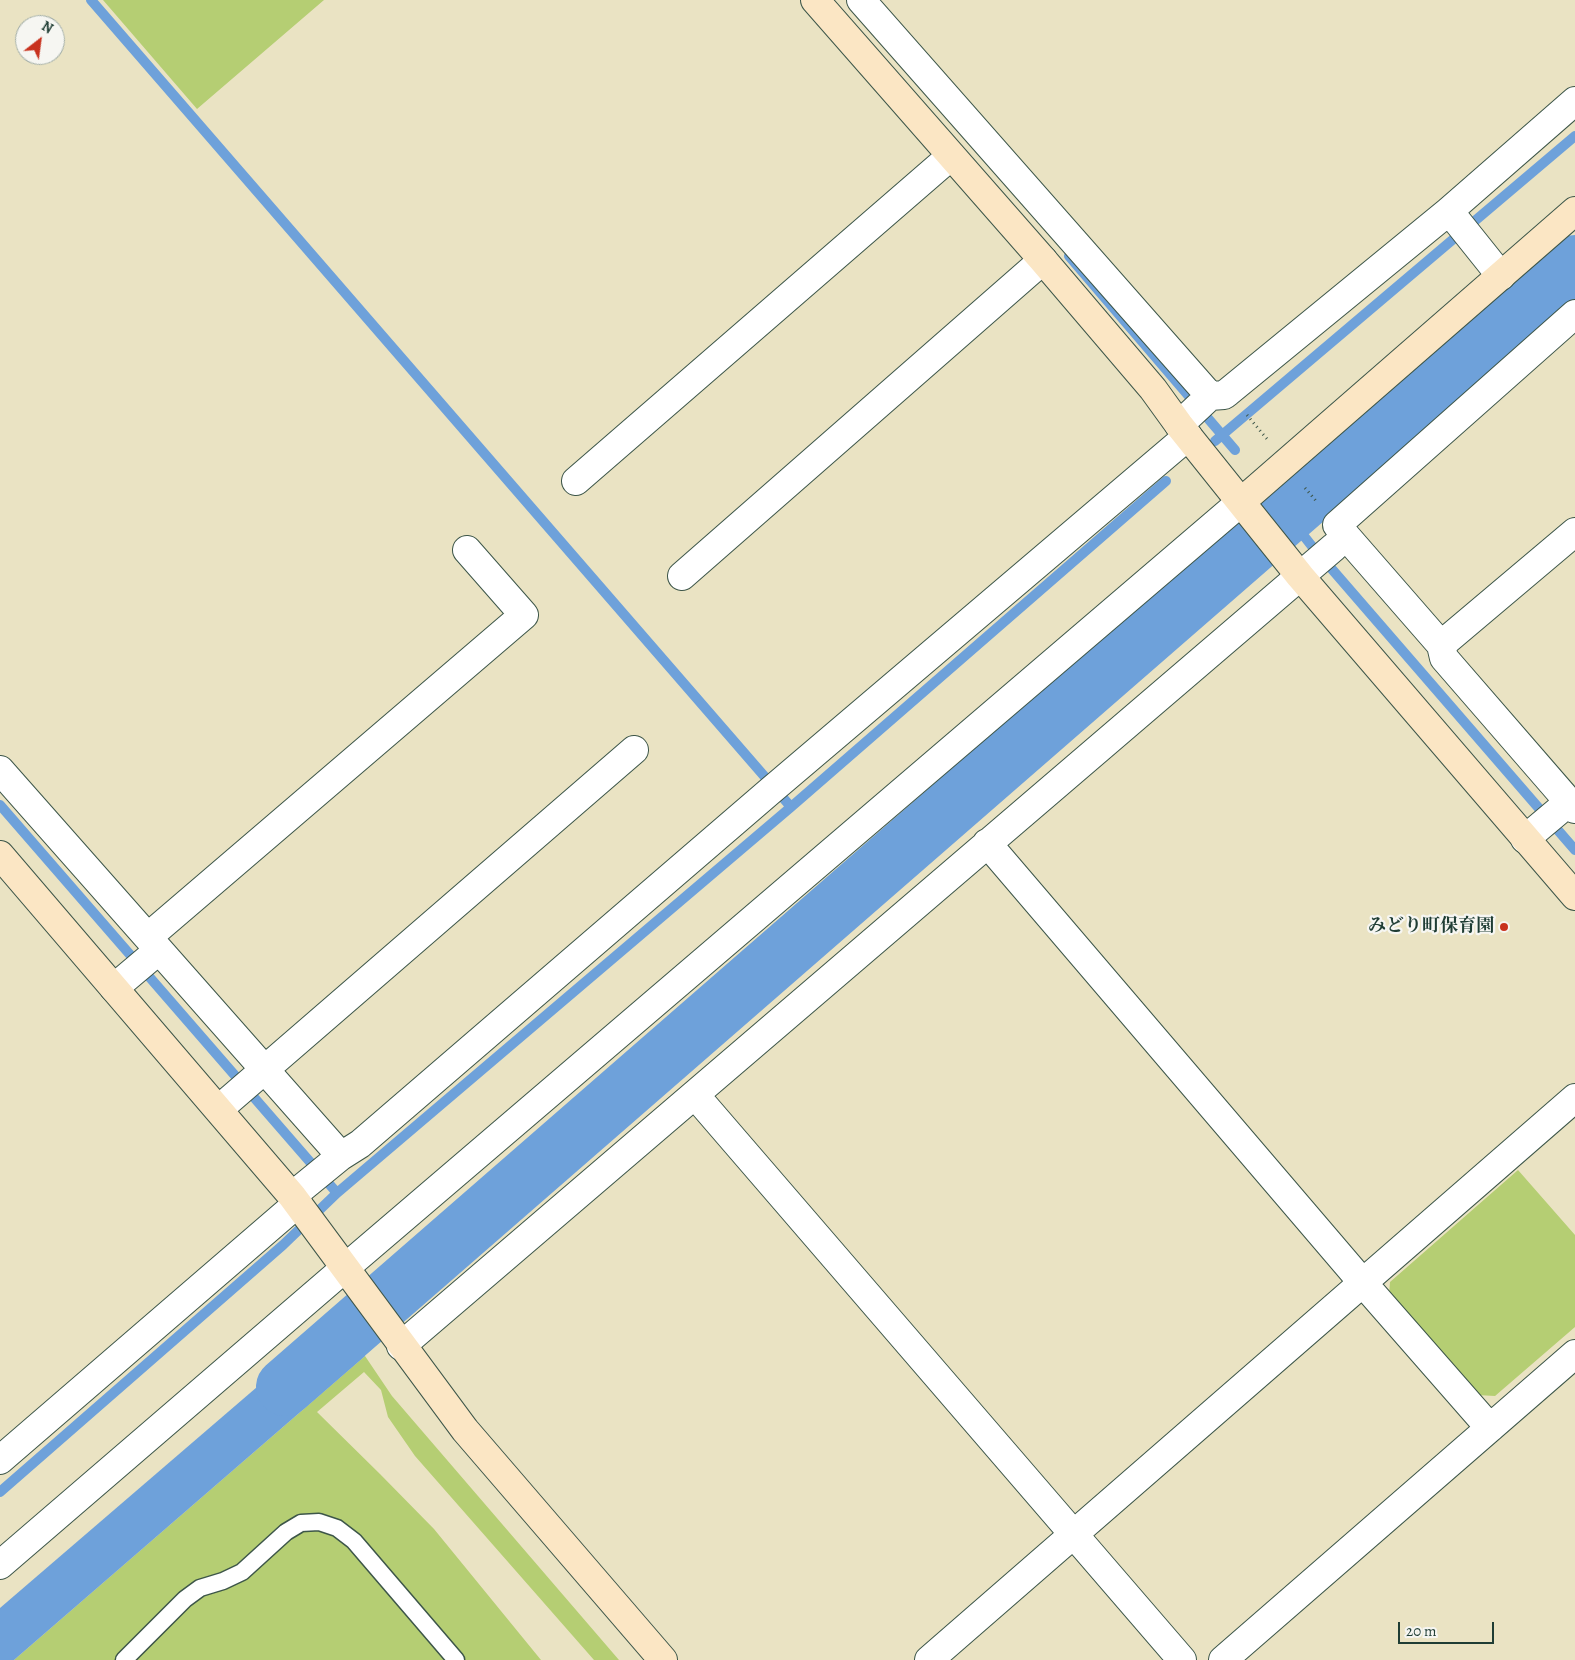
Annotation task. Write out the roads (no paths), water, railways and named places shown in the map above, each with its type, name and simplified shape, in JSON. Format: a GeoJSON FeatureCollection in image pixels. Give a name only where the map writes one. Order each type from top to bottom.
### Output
{"type":"FeatureCollection","features":[{"type":"Feature","properties":{"kind":"street"},"geometry":{"type":"LineString","coordinates":[[815,0],[969,153],[1195,414],[1246,508],[1317,555],[1441,645],[1444,658],[1558,809],[1575,896]]}},
{"type":"Feature","properties":{"kind":"street"},"geometry":{"type":"LineString","coordinates":[[862,0],[1043,260],[1153,389],[1195,414]]}},
{"type":"Feature","properties":{"kind":"street"},"geometry":{"type":"LineString","coordinates":[[0,1460],[314,1192],[360,1144],[775,788],[1195,414],[1459,224],[1575,101]]}},
{"type":"Feature","properties":{"kind":"street"},"geometry":{"type":"LineString","coordinates":[[576,480],[969,153]]}},
{"type":"Feature","properties":{"kind":"street"},"geometry":{"type":"LineString","coordinates":[[0,1565],[345,1268],[1246,508],[1575,211]]}},
{"type":"Feature","properties":{"kind":"street"},"geometry":{"type":"LineString","coordinates":[[1459,224],[1501,276]]}},
{"type":"Feature","properties":{"kind":"street"},"geometry":{"type":"LineString","coordinates":[[682,576],[1043,260]]}},
{"type":"Feature","properties":{"kind":"street"},"geometry":{"type":"LineString","coordinates":[[402,1346],[987,843],[1317,555],[1337,525],[1575,314]]}},
{"type":"Feature","properties":{"kind":"street"},"geometry":{"type":"LineString","coordinates":[[1441,645],[1575,532]]}},
{"type":"Feature","properties":{"kind":"street"},"geometry":{"type":"LineString","coordinates":[[114,988],[147,954],[524,615],[466,550]]}},
{"type":"Feature","properties":{"kind":"street"},"geometry":{"type":"LineString","coordinates":[[1317,555],[1558,809]]}},
{"type":"Feature","properties":{"kind":"street"},"geometry":{"type":"LineString","coordinates":[[244,1088],[634,750]]}},
{"type":"Feature","properties":{"kind":"street"},"geometry":{"type":"LineString","coordinates":[[4,785],[147,954],[244,1088],[314,1192],[345,1268],[465,1430],[663,1660]]}},
{"type":"Feature","properties":{"kind":"street"},"geometry":{"type":"LineString","coordinates":[[987,843],[1363,1283],[1490,1428]]}},
{"type":"Feature","properties":{"kind":"street"},"geometry":{"type":"LineString","coordinates":[[0,855],[114,988],[244,1088],[314,1192]]}},
{"type":"Feature","properties":{"kind":"street"},"geometry":{"type":"LineString","coordinates":[[695,1095],[1182,1660]]}},
{"type":"Feature","properties":{"kind":"street"},"geometry":{"type":"LineString","coordinates":[[929,1660],[1575,1098]]}},
{"type":"Feature","properties":{"kind":"street"},"geometry":{"type":"LineString","coordinates":[[1223,1660],[1575,1354]]}},
{"type":"Feature","properties":{"kind":"lane"},"geometry":{"type":"LineString","coordinates":[[124,1660],[185,1599],[200,1588],[223,1581],[242,1572],[286,1532],[301,1523],[319,1522],[337,1528],[354,1541],[456,1660]]}},
{"type":"Feature","properties":{"kind":"water"},"geometry":{"type":"Polygon","coordinates":[[[321,1332],[354,1336],[365,1356],[14,1660],[0,1660],[0,1608],[321,1332]]]}},
{"type":"Feature","properties":{"kind":"waterway"},"geometry":{"type":"LineString","coordinates":[[91,0],[791,807]]}},
{"type":"Feature","properties":{"kind":"waterway"},"geometry":{"type":"LineString","coordinates":[[1215,441],[1575,136]]}},
{"type":"Feature","properties":{"kind":"waterway"},"geometry":{"type":"LineString","coordinates":[[1069,256],[1235,450]]}},
{"type":"Feature","properties":{"kind":"waterway"},"geometry":{"type":"LineString","coordinates":[[285,1387],[1575,264]]}},
{"type":"Feature","properties":{"kind":"waterway"},"geometry":{"type":"LineString","coordinates":[[0,1492],[283,1245],[337,1193],[791,807],[1166,481]]}},
{"type":"Feature","properties":{"kind":"waterway"},"geometry":{"type":"LineString","coordinates":[[1278,503],[1311,545],[1575,850]]}},
{"type":"Feature","properties":{"kind":"waterway"},"geometry":{"type":"LineString","coordinates":[[0,805],[337,1193]]}},
{"type":"Feature","properties":{"kind":"place","name":"みどり町保育園"},"geometry":{"type":"Point","coordinates":[1504,927]}}]}
